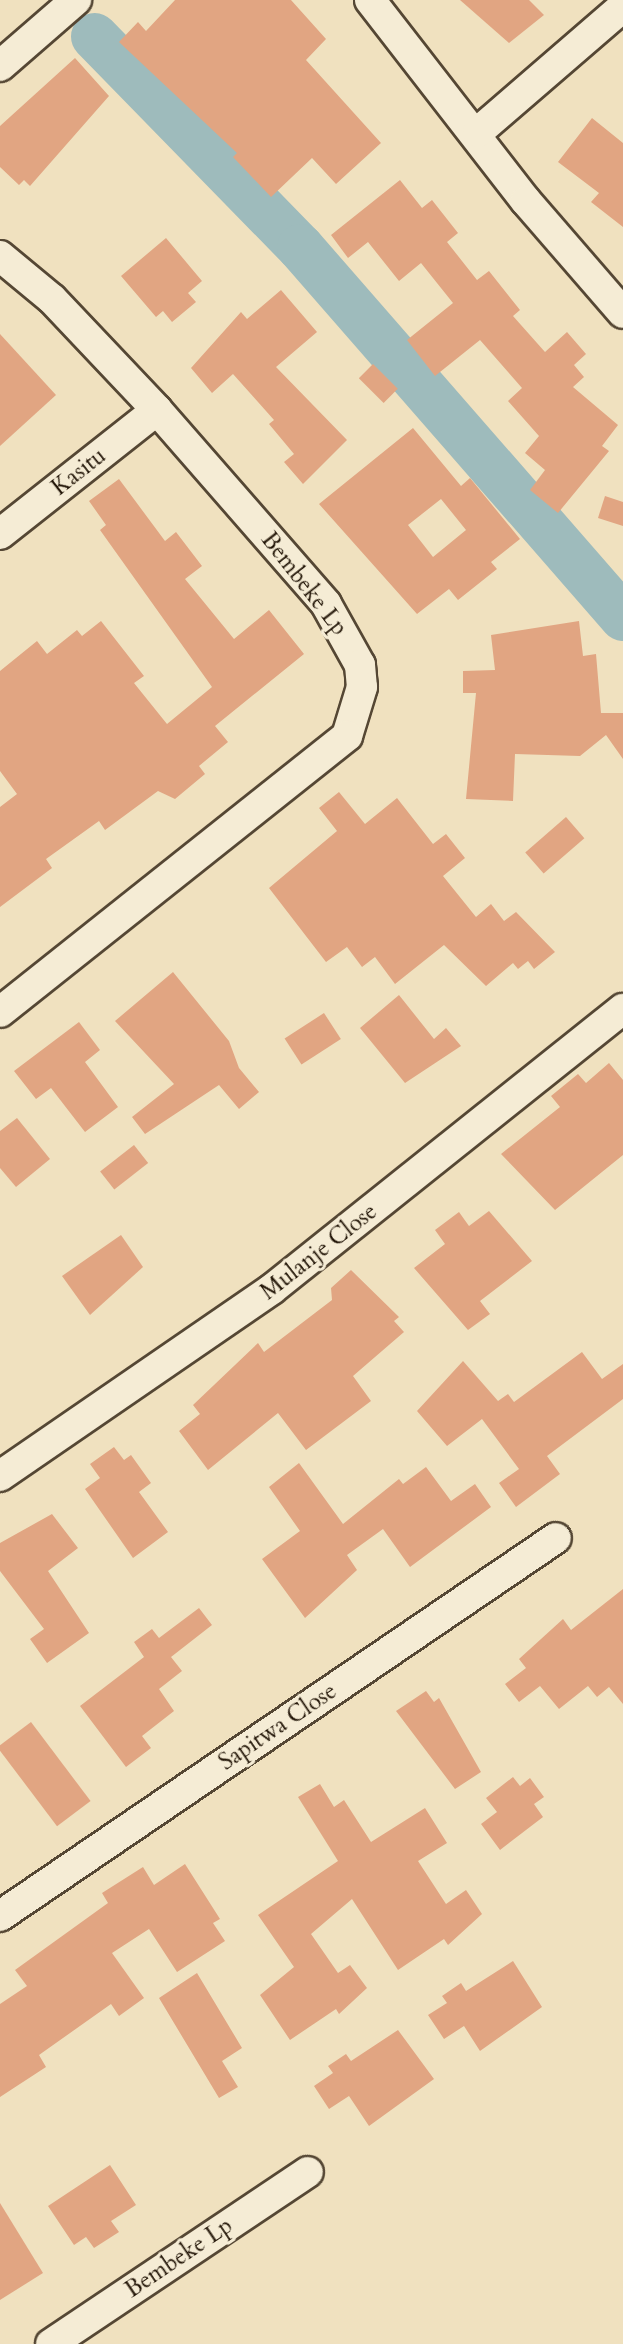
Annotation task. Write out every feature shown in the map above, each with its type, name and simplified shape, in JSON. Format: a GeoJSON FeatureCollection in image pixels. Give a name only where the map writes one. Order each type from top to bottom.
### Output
{"type":"FeatureCollection","features":[{"type":"Feature","properties":{"kind":"street"},"geometry":{"type":"LineString","coordinates":[[0,66],[76,0]]}},
{"type":"Feature","properties":{"kind":"street"},"geometry":{"type":"LineString","coordinates":[[370,0],[478,132],[526,201],[623,313]]}},
{"type":"Feature","properties":{"kind":"street"},"geometry":{"type":"LineString","coordinates":[[478,132],[623,7]]}},
{"type":"Feature","properties":{"kind":"street","name":"Bembeke Lp"},"geometry":{"type":"LineString","coordinates":[[0,256],[52,299],[157,410],[326,604],[360,665],[358,714],[331,750],[0,1012]]}},
{"type":"Feature","properties":{"kind":"street","name":"Kasitu"},"geometry":{"type":"LineString","coordinates":[[0,534],[157,410]]}},
{"type":"Feature","properties":{"kind":"street","name":"Mulanje Close"},"geometry":{"type":"LineString","coordinates":[[0,1476],[272,1289],[623,1009]]}},
{"type":"Feature","properties":{"kind":"street","name":"Sapitwa Close"},"geometry":{"type":"LineString","coordinates":[[0,1916],[556,1538]]}},
{"type":"Feature","properties":{"kind":"street","name":"Bembeke Lp"},"geometry":{"type":"LineString","coordinates":[[51,2344],[308,2172]]}},
{"type":"Feature","properties":{"kind":"building"},"geometry":{"type":"Polygon","coordinates":[[[175,0],[291,0],[326,39],[306,60],[381,143],[336,184],[312,158],[271,197],[233,157],[237,153],[119,42],[138,22],[146,31],[175,0]]]}},
{"type":"Feature","properties":{"kind":"building"},"geometry":{"type":"Polygon","coordinates":[[[460,0],[529,0],[544,15],[509,43],[460,0]]]}},
{"type":"Feature","properties":{"kind":"building"},"geometry":{"type":"Polygon","coordinates":[[[75,58],[109,96],[30,186],[24,180],[19,185],[0,167],[0,126],[75,58]]]}},
{"type":"Feature","properties":{"kind":"building"},"geometry":{"type":"Polygon","coordinates":[[[592,118],[623,143],[623,227],[591,202],[599,193],[558,162],[592,118]]]}},
{"type":"Feature","properties":{"kind":"building"},"geometry":{"type":"Polygon","coordinates":[[[400,180],[422,208],[432,200],[458,233],[447,242],[477,280],[489,271],[520,310],[513,316],[545,352],[567,332],[586,354],[574,365],[584,377],[573,387],[618,425],[602,446],[609,451],[558,513],[530,490],[545,470],[525,453],[539,436],[508,401],[522,388],[480,340],[435,376],[407,340],[453,303],[421,263],[399,281],[368,242],[348,258],[331,235],[400,180]]]}},
{"type":"Feature","properties":{"kind":"building"},"geometry":{"type":"Polygon","coordinates":[[[166,238],[202,281],[188,293],[196,302],[172,322],[163,311],[156,317],[121,276],[166,238]]]}},
{"type":"Feature","properties":{"kind":"building"},"geometry":{"type":"Polygon","coordinates":[[[281,290],[317,332],[276,367],[347,440],[303,484],[284,462],[294,454],[269,424],[274,420],[233,374],[212,393],[191,368],[241,312],[247,319],[281,290]]]}},
{"type":"Feature","properties":{"kind":"building"},"geometry":{"type":"Polygon","coordinates":[[[0,334],[56,395],[0,446],[0,334]]]}},
{"type":"Feature","properties":{"kind":"building"},"geometry":{"type":"Polygon","coordinates":[[[373,364],[398,389],[384,403],[359,378],[373,364]]]}},
{"type":"Feature","properties":{"kind":"building"},"geometry":{"type":"Polygon","coordinates":[[[413,428],[461,486],[470,478],[520,539],[491,562],[497,569],[458,600],[449,589],[417,614],[319,504],[413,428]],[[441,499],[408,525],[433,557],[466,530],[441,499]]]}},
{"type":"Feature","properties":{"kind":"building"},"geometry":{"type":"Polygon","coordinates":[[[119,479],[165,541],[176,532],[202,566],[185,579],[234,639],[269,610],[304,654],[215,726],[228,742],[199,766],[205,774],[175,799],[158,791],[105,830],[99,821],[46,859],[52,868],[0,907],[0,807],[17,794],[0,771],[0,671],[37,641],[47,654],[77,630],[82,636],[101,621],[144,676],[134,683],[167,724],[212,687],[100,530],[106,525],[89,501],[119,479]]]}},
{"type":"Feature","properties":{"kind":"building"},"geometry":{"type":"Polygon","coordinates":[[[605,496],[623,502],[623,526],[598,518],[605,496]]]}},
{"type":"Feature","properties":{"kind":"building"},"geometry":{"type":"Polygon","coordinates":[[[579,621],[583,656],[596,654],[601,713],[623,713],[623,759],[606,735],[580,756],[515,754],[513,801],[466,799],[476,693],[463,693],[463,671],[495,670],[491,635],[579,621]]]}},
{"type":"Feature","properties":{"kind":"building"},"geometry":{"type":"Polygon","coordinates":[[[339,792],[365,824],[397,798],[433,844],[446,834],[465,858],[443,876],[476,917],[491,904],[504,921],[516,912],[555,952],[534,969],[528,961],[518,969],[513,963],[486,986],[444,945],[395,984],[375,957],[362,967],[347,947],[326,962],[269,888],[337,831],[319,808],[339,792]]]}},
{"type":"Feature","properties":{"kind":"building"},"geometry":{"type":"Polygon","coordinates":[[[566,817],[584,838],[544,874],[525,852],[566,817]]]}},
{"type":"Feature","properties":{"kind":"building"},"geometry":{"type":"Polygon","coordinates":[[[173,972],[229,1041],[239,1068],[259,1092],[239,1109],[219,1085],[145,1134],[132,1117],[174,1084],[115,1021],[173,972]]]}},
{"type":"Feature","properties":{"kind":"building"},"geometry":{"type":"Polygon","coordinates":[[[399,995],[434,1039],[446,1028],[461,1046],[405,1083],[360,1028],[399,995]]]}},
{"type":"Feature","properties":{"kind":"building"},"geometry":{"type":"Polygon","coordinates":[[[324,1013],[341,1039],[301,1065],[285,1039],[324,1013]]]}},
{"type":"Feature","properties":{"kind":"building"},"geometry":{"type":"Polygon","coordinates":[[[79,1022],[100,1050],[85,1062],[118,1107],[85,1132],[51,1088],[36,1099],[14,1071],[79,1022]]]}},
{"type":"Feature","properties":{"kind":"building"},"geometry":{"type":"Polygon","coordinates":[[[609,1063],[623,1080],[623,1155],[555,1210],[501,1154],[560,1107],[551,1096],[578,1074],[586,1083],[609,1063]]]}},
{"type":"Feature","properties":{"kind":"building"},"geometry":{"type":"Polygon","coordinates":[[[17,1118],[50,1159],[16,1187],[0,1168],[0,1131],[17,1118]]]}},
{"type":"Feature","properties":{"kind":"building"},"geometry":{"type":"Polygon","coordinates":[[[134,1145],[148,1163],[114,1190],[100,1171],[134,1145]]]}},
{"type":"Feature","properties":{"kind":"building"},"geometry":{"type":"Polygon","coordinates":[[[489,1211],[532,1261],[480,1301],[490,1314],[468,1330],[414,1268],[445,1244],[435,1230],[459,1212],[469,1226],[489,1211]]]}},
{"type":"Feature","properties":{"kind":"building"},"geometry":{"type":"Polygon","coordinates":[[[121,1235],[143,1267],[90,1315],[62,1276],[121,1235]]]}},
{"type":"Feature","properties":{"kind":"building"},"geometry":{"type":"Polygon","coordinates":[[[351,1270],[399,1317],[394,1321],[404,1332],[353,1376],[371,1401],[306,1450],[278,1413],[208,1470],[179,1431],[200,1414],[193,1405],[258,1343],[264,1352],[332,1300],[331,1288],[351,1270]]]}},
{"type":"Feature","properties":{"kind":"building"},"geometry":{"type":"Polygon","coordinates":[[[582,1352],[602,1379],[623,1364],[623,1399],[547,1456],[560,1474],[516,1507],[499,1483],[519,1469],[482,1419],[447,1446],[417,1411],[463,1361],[498,1401],[508,1394],[514,1402],[582,1352]]]}},
{"type":"Feature","properties":{"kind":"building"},"geometry":{"type":"Polygon","coordinates":[[[114,1447],[124,1460],[131,1455],[151,1483],[139,1492],[168,1532],[133,1558],[85,1489],[100,1478],[90,1464],[114,1447]]]}},
{"type":"Feature","properties":{"kind":"building"},"geometry":{"type":"Polygon","coordinates":[[[299,1463],[343,1524],[399,1479],[403,1484],[426,1467],[451,1501],[475,1484],[491,1507],[410,1567],[383,1529],[347,1555],[357,1570],[305,1618],[262,1559],[300,1531],[269,1487],[299,1463]]]}},
{"type":"Feature","properties":{"kind":"building"},"geometry":{"type":"Polygon","coordinates":[[[52,1514],[78,1548],[48,1571],[89,1633],[47,1663],[30,1639],[44,1629],[0,1571],[0,1543],[52,1514]]]}},
{"type":"Feature","properties":{"kind":"building"},"geometry":{"type":"Polygon","coordinates":[[[623,1589],[623,1704],[609,1687],[597,1697],[588,1686],[559,1709],[540,1686],[519,1702],[505,1684],[526,1668],[519,1659],[563,1619],[571,1630],[623,1589]]]}},
{"type":"Feature","properties":{"kind":"building"},"geometry":{"type":"Polygon","coordinates":[[[199,1608],[212,1625],[171,1657],[182,1671],[159,1689],[174,1711],[142,1736],[151,1748],[126,1767],[80,1706],[144,1657],[134,1642],[152,1629],[159,1638],[199,1608]]]}},
{"type":"Feature","properties":{"kind":"building"},"geometry":{"type":"Polygon","coordinates":[[[426,1691],[434,1702],[439,1698],[481,1772],[455,1789],[396,1711],[426,1691]]]}},
{"type":"Feature","properties":{"kind":"building"},"geometry":{"type":"Polygon","coordinates":[[[31,1722],[91,1801],[57,1826],[0,1751],[0,1745],[31,1722]]]}},
{"type":"Feature","properties":{"kind":"building"},"geometry":{"type":"Polygon","coordinates":[[[513,1777],[520,1786],[530,1778],[544,1797],[534,1804],[543,1817],[500,1850],[481,1824],[497,1812],[486,1798],[513,1777]]]}},
{"type":"Feature","properties":{"kind":"building"},"geometry":{"type":"Polygon","coordinates":[[[320,1784],[334,1807],[344,1800],[371,1842],[425,1808],[447,1843],[418,1861],[446,1904],[466,1890],[482,1914],[448,1945],[444,1939],[398,1970],[352,1899],[311,1934],[338,1973],[350,1965],[367,1988],[339,2014],[336,2009],[290,2040],[260,1995],[294,1967],[258,1915],[338,1861],[298,1797],[320,1784]]]}},
{"type":"Feature","properties":{"kind":"building"},"geometry":{"type":"Polygon","coordinates":[[[185,1864],[220,1919],[213,1923],[225,1941],[177,1972],[149,1929],[112,1953],[144,1998],[119,2016],[111,2004],[39,2055],[46,2067],[0,2097],[0,2004],[27,1986],[15,1970],[108,1903],[102,1893],[143,1867],[154,1885],[185,1864]]]}},
{"type":"Feature","properties":{"kind":"building"},"geometry":{"type":"Polygon","coordinates":[[[513,1961],[542,2007],[480,2051],[464,2026],[444,2039],[428,2015],[447,2003],[442,1996],[461,1983],[466,1991],[513,1961]]]}},
{"type":"Feature","properties":{"kind":"building"},"geometry":{"type":"Polygon","coordinates":[[[197,1973],[242,2048],[222,2061],[238,2087],[219,2098],[159,1998],[197,1973]]]}},
{"type":"Feature","properties":{"kind":"building"},"geometry":{"type":"Polygon","coordinates":[[[398,2030],[434,2079],[369,2126],[349,2096],[329,2109],[314,2086],[333,2073],[328,2066],[346,2054],[351,2061],[398,2030]]]}},
{"type":"Feature","properties":{"kind":"building"},"geometry":{"type":"Polygon","coordinates":[[[110,2165],[136,2205],[111,2221],[119,2232],[94,2248],[86,2237],[74,2245],[48,2206],[110,2165]]]}},
{"type":"Feature","properties":{"kind":"building"},"geometry":{"type":"Polygon","coordinates":[[[0,2203],[43,2273],[0,2300],[0,2203]]]}},
{"type":"Feature","properties":{"kind":"waterway"},"geometry":{"type":"LineString","coordinates":[[94,36],[300,247],[623,617]]}}]}
